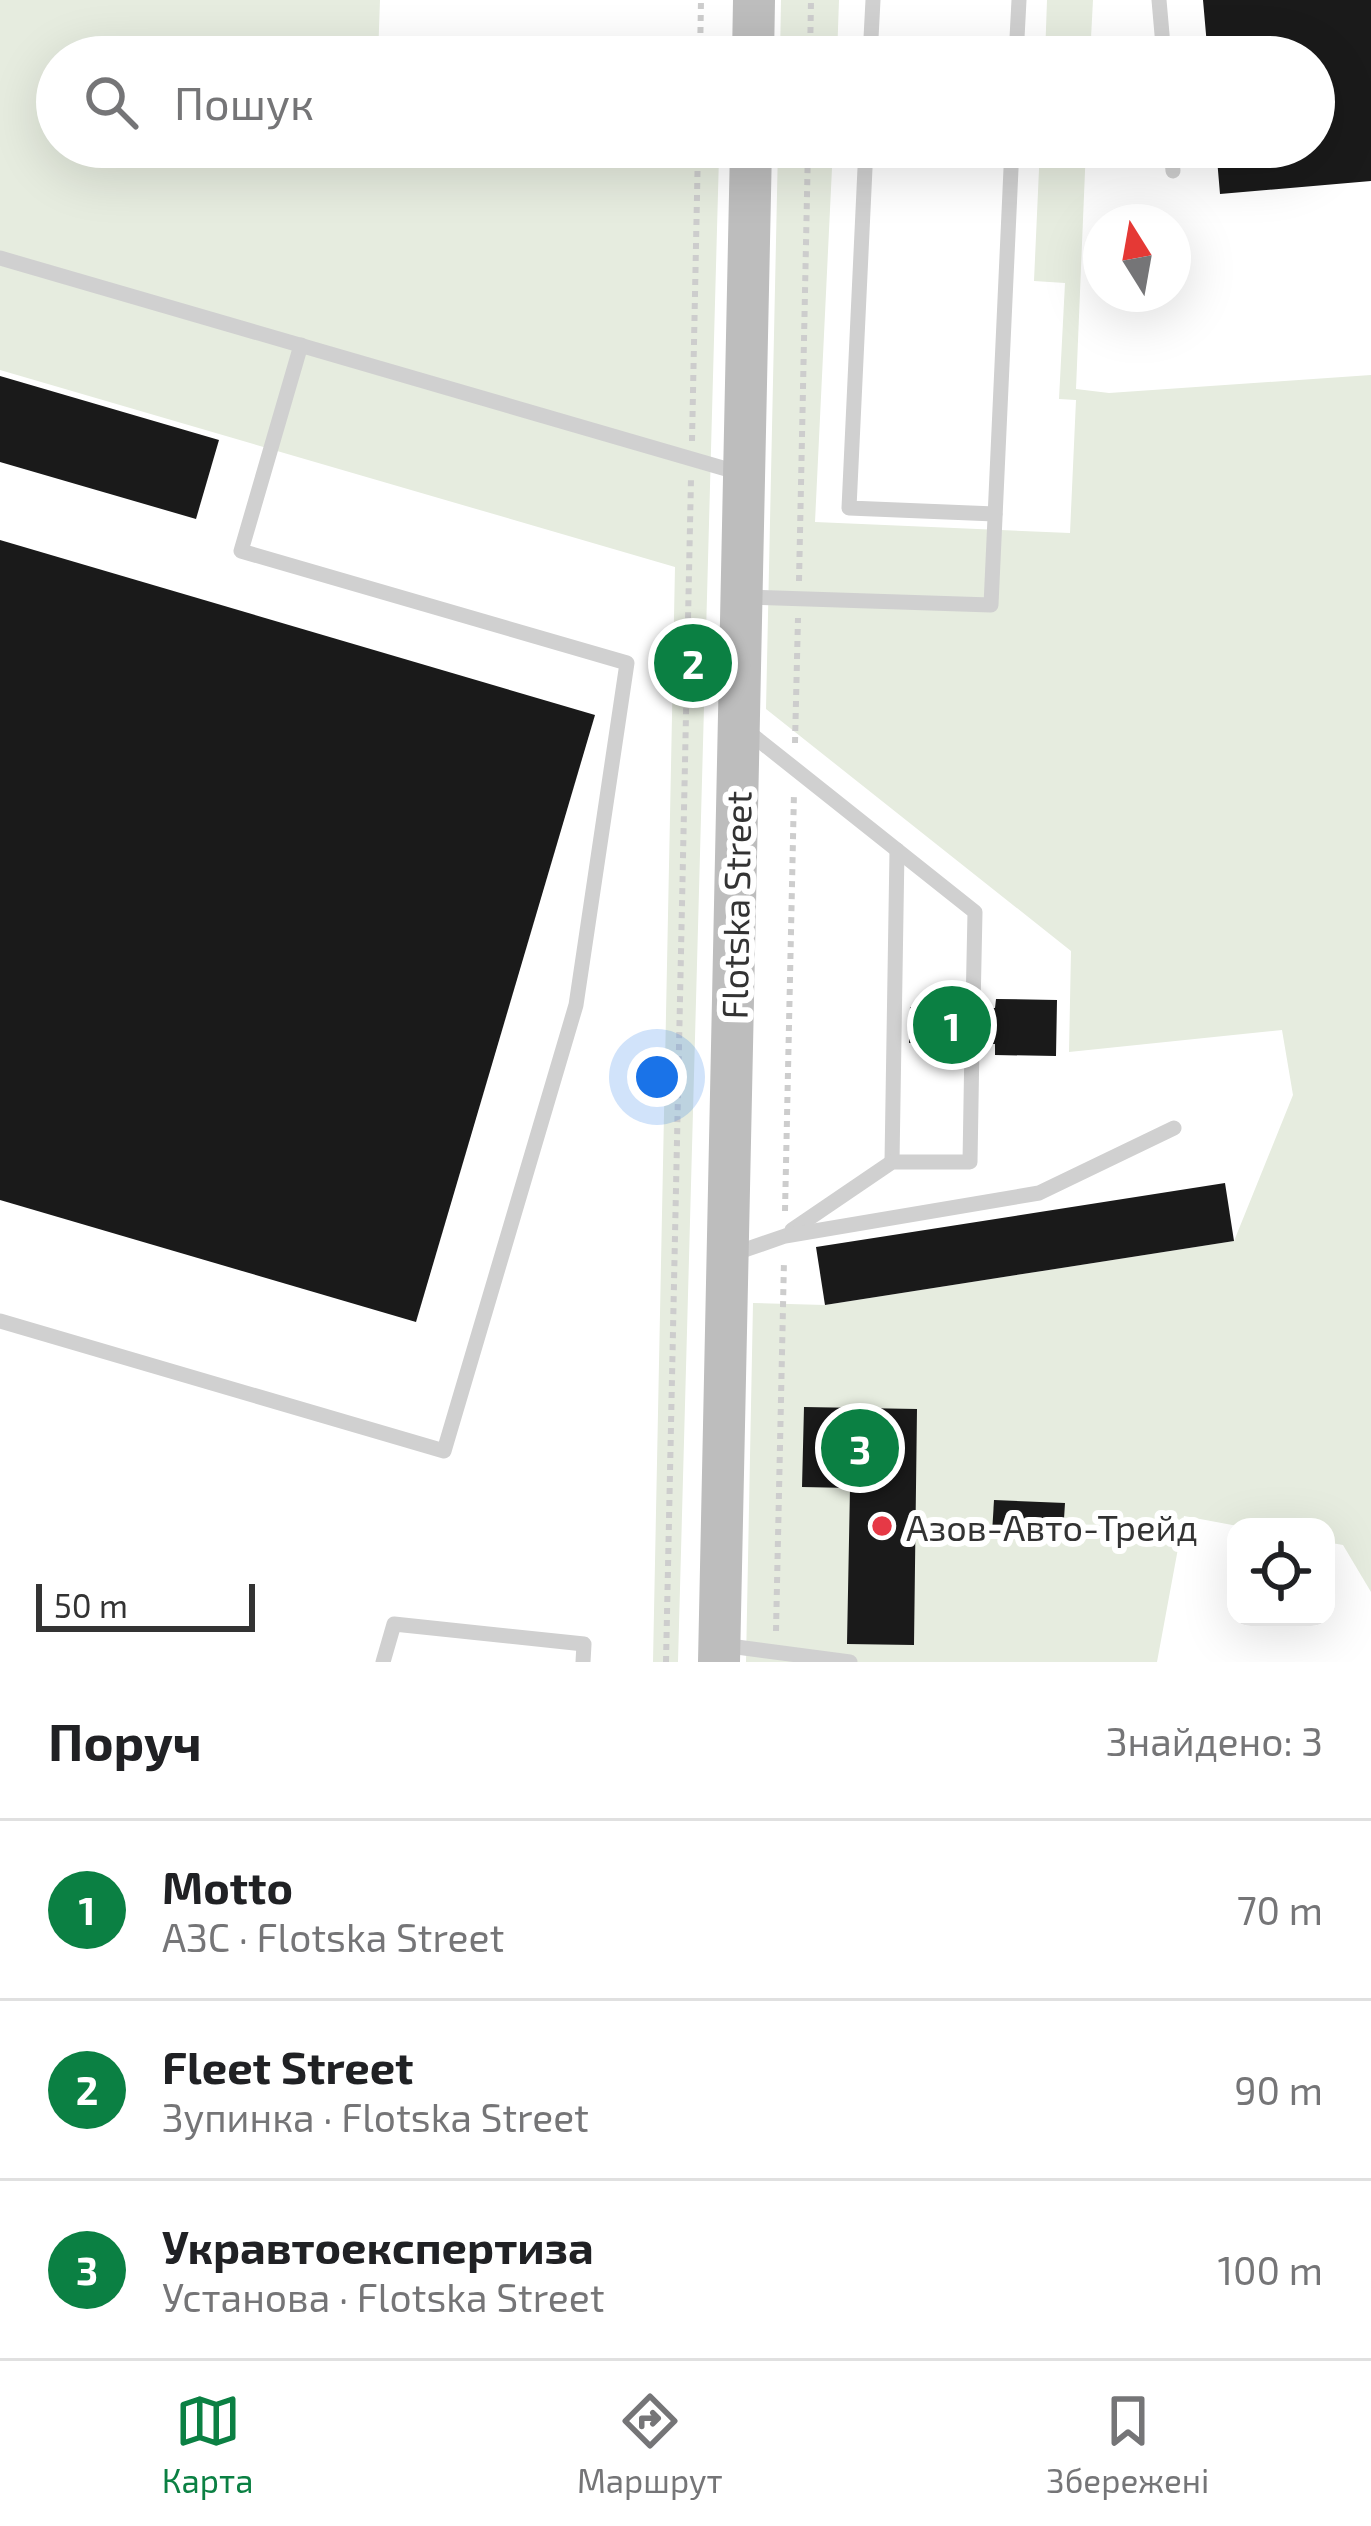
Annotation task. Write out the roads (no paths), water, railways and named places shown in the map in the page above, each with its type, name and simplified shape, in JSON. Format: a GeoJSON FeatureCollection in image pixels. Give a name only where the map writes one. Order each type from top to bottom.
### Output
{"type":"FeatureCollection","features":[{"type":"Feature","properties":{"kind":"street"},"geometry":{"type":"LineString","coordinates":[[753,36],[754,0]]}},
{"type":"Feature","properties":{"kind":"street","name":"Flotska Street"},"geometry":{"type":"LineString","coordinates":[[719,1653],[751,168]]}},
{"type":"Feature","properties":{"kind":"lane"},"geometry":{"type":"LineString","coordinates":[[871,36],[873,0]]}},
{"type":"Feature","properties":{"kind":"lane"},"geometry":{"type":"LineString","coordinates":[[1017,36],[1019,0]]}},
{"type":"Feature","properties":{"kind":"lane"},"geometry":{"type":"LineString","coordinates":[[1159,0],[1162,36]]}},
{"type":"Feature","properties":{"kind":"lane"},"geometry":{"type":"LineString","coordinates":[[865,168],[849,508],[995,514]]}},
{"type":"Feature","properties":{"kind":"lane"},"geometry":{"type":"LineString","coordinates":[[742,597],[991,605],[1011,168]]}},
{"type":"Feature","properties":{"kind":"lane"},"geometry":{"type":"LineString","coordinates":[[0,258],[744,474]]}},
{"type":"Feature","properties":{"kind":"lane"},"geometry":{"type":"LineString","coordinates":[[0,1321],[444,1451],[451,1429],[576,1005],[627,663],[241,550],[301,345]]}},
{"type":"Feature","properties":{"kind":"lane"},"geometry":{"type":"LineString","coordinates":[[739,724],[975,912],[973,1008]]}},
{"type":"Feature","properties":{"kind":"lane"},"geometry":{"type":"LineString","coordinates":[[892,1162],[896,850]]}},
{"type":"Feature","properties":{"kind":"lane"},"geometry":{"type":"LineString","coordinates":[[785,1235],[892,1162],[970,1162],[972,1044]]}},
{"type":"Feature","properties":{"kind":"lane"},"geometry":{"type":"LineString","coordinates":[[728,1256],[785,1235],[1039,1193],[1174,1127]]}},
{"type":"Feature","properties":{"kind":"lane"},"geometry":{"type":"LineString","coordinates":[[382,1662],[394,1624],[584,1644],[583,1662]]}},
{"type":"Feature","properties":{"kind":"lane"},"geometry":{"type":"LineString","coordinates":[[719,1653],[776,1652],[850,1662]]}},
{"type":"Feature","properties":{"kind":"place","name":"Fleet Street"},"geometry":{"type":"Point","coordinates":[693,663]}},
{"type":"Feature","properties":{"kind":"place","name":"Motto"},"geometry":{"type":"Point","coordinates":[952,1025]}},
{"type":"Feature","properties":{"kind":"place","name":"Укравтоекспертиза"},"geometry":{"type":"Point","coordinates":[860,1448]}},
{"type":"Feature","properties":{"kind":"place","name":"Азов-Авто-Трейд"},"geometry":{"type":"Point","coordinates":[882,1526]}}]}
